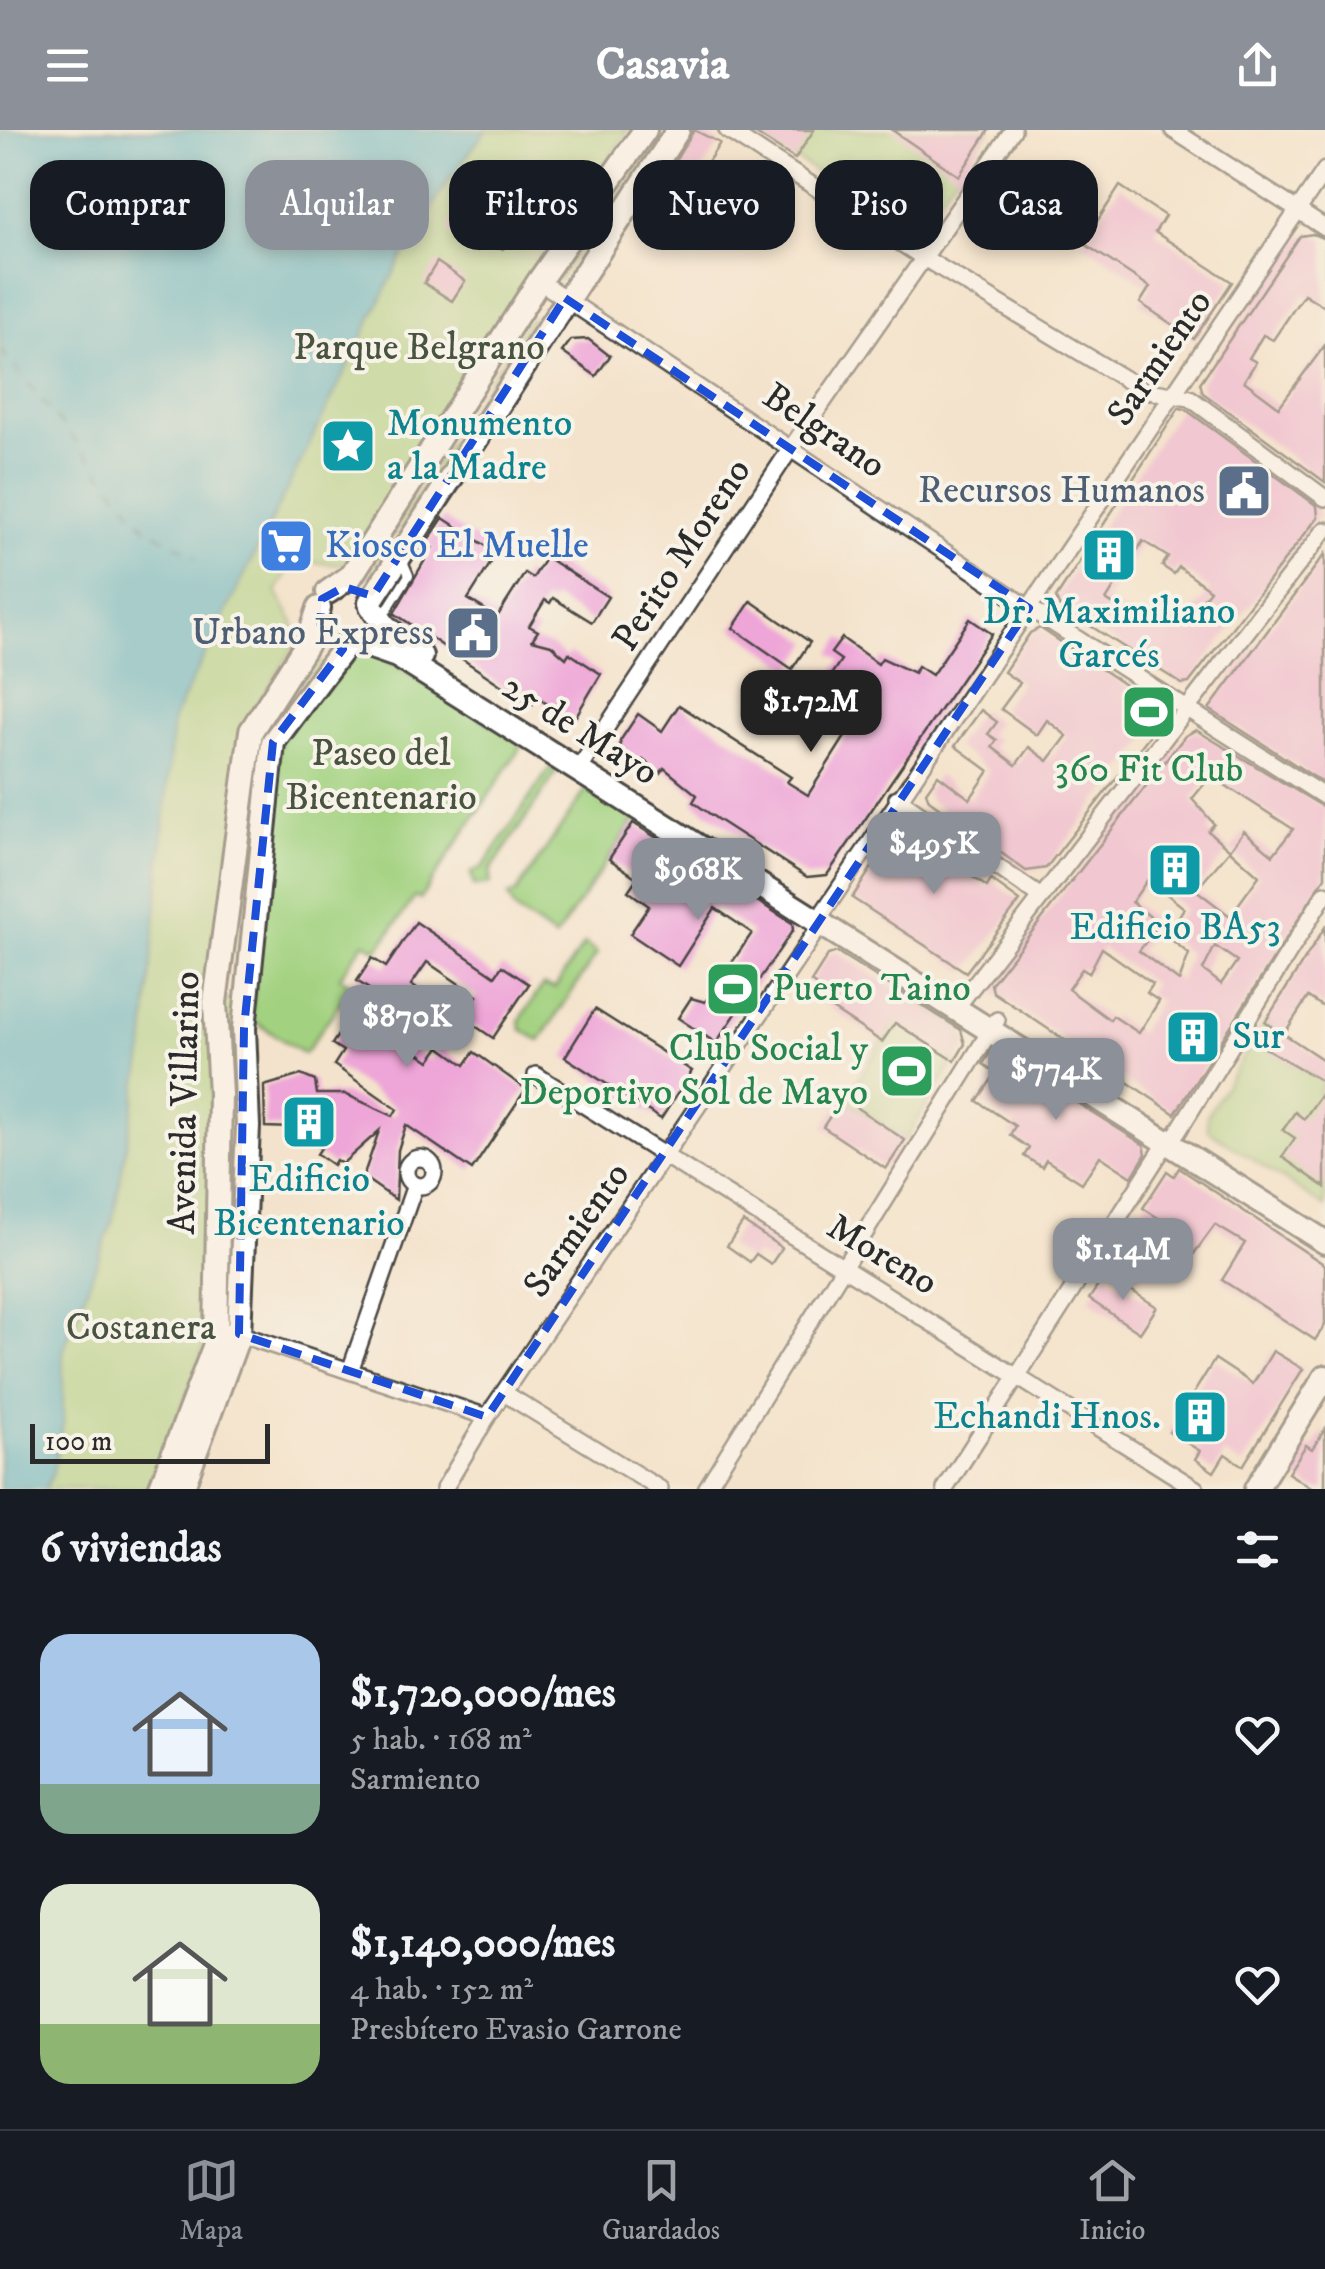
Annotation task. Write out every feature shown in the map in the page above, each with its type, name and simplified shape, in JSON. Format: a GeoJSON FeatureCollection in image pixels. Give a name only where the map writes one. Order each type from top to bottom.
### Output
{"type":"FeatureCollection","features":[{"type":"Feature","properties":{"kind":"main road","name":"Avenida Villarino"},"geometry":{"type":"LineString","coordinates":[[160,1489],[216,1342],[228,1330],[215,1002],[250,731],[308,642],[323,600],[351,576],[539,281],[645,130]]}},
{"type":"Feature","properties":{"kind":"main road"},"geometry":{"type":"LineString","coordinates":[[350,640],[370,626],[400,553],[678,130]]}},
{"type":"Feature","properties":{"kind":"main road","name":"25 de Mayo"},"geometry":{"type":"LineString","coordinates":[[582,764],[397,656],[350,640],[337,640],[324,631],[323,600],[352,588],[412,650],[582,764],[1172,1138],[1325,1242]]}},
{"type":"Feature","properties":{"kind":"main road","name":"Avenida Villarino"},"geometry":{"type":"LineString","coordinates":[[182,1489],[228,1330],[248,1126],[244,1028],[273,742],[350,640]]}},
{"type":"Feature","properties":{"kind":"main road","name":"25 de Mayo"},"geometry":{"type":"LineString","coordinates":[[822,918],[963,999],[994,1026]]}},
{"type":"Feature","properties":{"kind":"main road","name":"25 de Mayo"},"geometry":{"type":"LineString","coordinates":[[1172,1138],[1325,1226]]}},
{"type":"Feature","properties":{"kind":"main road"},"geometry":{"type":"LineString","coordinates":[[1256,1489],[1325,1378]]}},
{"type":"Feature","properties":{"kind":"street"},"geometry":{"type":"LineString","coordinates":[[727,130],[924,258],[1143,390],[1190,398],[1325,498]]}},
{"type":"Feature","properties":{"kind":"street","name":"Perito Moreno"},"geometry":{"type":"LineString","coordinates":[[582,764],[791,448],[1013,130]]}},
{"type":"Feature","properties":{"kind":"street"},"geometry":{"type":"LineString","coordinates":[[1173,130],[1325,228]]}},
{"type":"Feature","properties":{"kind":"street","name":"Sarmiento"},"geometry":{"type":"LineString","coordinates":[[444,1489],[487,1418],[666,1158],[897,798],[1325,170]]}},
{"type":"Feature","properties":{"kind":"street","name":"Belgrano"},"geometry":{"type":"LineString","coordinates":[[539,281],[1029,608],[1325,797]]}},
{"type":"Feature","properties":{"kind":"street"},"geometry":{"type":"LineString","coordinates":[[963,999],[1325,530]]}},
{"type":"Feature","properties":{"kind":"street"},"geometry":{"type":"LineString","coordinates":[[897,798],[1040,897]]}},
{"type":"Feature","properties":{"kind":"street"},"geometry":{"type":"LineString","coordinates":[[946,1489],[1325,894]]}},
{"type":"Feature","properties":{"kind":"street"},"geometry":{"type":"LineString","coordinates":[[706,1489],[994,1026]]}},
{"type":"Feature","properties":{"kind":"street","name":"Moreno"},"geometry":{"type":"LineString","coordinates":[[536,1075],[1196,1489]]}},
{"type":"Feature","properties":{"kind":"street"},"geometry":{"type":"LineString","coordinates":[[350,1371],[415,1185]]}},
{"type":"Feature","properties":{"kind":"street"},"geometry":{"type":"LineString","coordinates":[[228,1330],[487,1418]]}},
{"type":"Feature","properties":{"kind":"street"},"geometry":{"type":"LineString","coordinates":[[504,1393],[660,1489]]}},
{"type":"Feature","properties":{"kind":"highlighted area"},"geometry":{"type":"Polygon","coordinates":[[[565,298],[1029,608],[487,1417],[239,1334],[244,1028],[273,742],[343,649],[320,624],[322,599],[344,587],[373,596],[565,298]]]}},
{"type":"Feature","properties":{"kind":"green space","name":"Costanera"},"geometry":{"type":"Polygon","coordinates":[[[486,130],[629,130],[608,160],[464,160],[486,130]]]}},
{"type":"Feature","properties":{"kind":"green space"},"geometry":{"type":"Polygon","coordinates":[[[656,130],[665,130],[644,160],[636,160],[656,130]]]}},
{"type":"Feature","properties":{"kind":"green space"},"geometry":{"type":"Polygon","coordinates":[[[750,130],[989,130],[967,160],[963,160],[943,193],[943,160],[815,160],[815,171],[750,130]]]}},
{"type":"Feature","properties":{"kind":"green space"},"geometry":{"type":"Polygon","coordinates":[[[633,164],[633,175],[613,204],[613,193],[633,164]]]}},
{"type":"Feature","properties":{"kind":"green space","name":"Costanera"},"geometry":{"type":"Polygon","coordinates":[[[449,180],[449,250],[547,250],[351,560],[338,565],[294,560],[276,592],[294,622],[295,646],[246,722],[212,1087],[207,1340],[151,1489],[44,1489],[52,1476],[63,1351],[112,1223],[144,1050],[173,719],[399,263],[407,250],[429,250],[429,213],[449,180]]]}},
{"type":"Feature","properties":{"kind":"green space"},"geometry":{"type":"Polygon","coordinates":[[[574,250],[580,250],[559,280],[558,274],[574,250]]]}},
{"type":"Feature","properties":{"kind":"green space"},"geometry":{"type":"Polygon","coordinates":[[[533,318],[534,325],[366,579],[365,573],[533,318]]]}},
{"type":"Feature","properties":{"kind":"green space","name":"Paseo del Bicentenario"},"geometry":{"type":"Polygon","coordinates":[[[372,651],[518,741],[520,748],[420,899],[415,897],[377,950],[364,942],[340,977],[352,986],[304,1054],[251,1019],[280,740],[343,660],[356,652],[372,651]]]}},
{"type":"Feature","properties":{"kind":"green space"},"geometry":{"type":"Polygon","coordinates":[[[315,654],[322,664],[268,736],[261,737],[242,877],[253,874],[236,1097],[226,1088],[221,1003],[234,996],[243,901],[234,904],[258,726],[272,724],[310,674],[304,658],[315,654]]]}},
{"type":"Feature","properties":{"kind":"green space","name":"Paseo del Bicentenario"},"geometry":{"type":"Polygon","coordinates":[[[552,765],[556,769],[554,776],[490,871],[490,884],[474,886],[471,873],[483,867],[552,765]]]}},
{"type":"Feature","properties":{"kind":"green space","name":"Paseo del Bicentenario"},"geometry":{"type":"Polygon","coordinates":[[[587,789],[637,817],[555,938],[515,910],[508,896],[516,893],[587,789]]]}},
{"type":"Feature","properties":{"kind":"green space"},"geometry":{"type":"Polygon","coordinates":[[[584,944],[597,953],[540,1041],[521,1029],[520,1020],[543,985],[555,988],[584,944]]]}},
{"type":"Feature","properties":{"kind":"green space","name":"Club Social y Deportivo Sol de Mayo"},"geometry":{"type":"Polygon","coordinates":[[[911,997],[961,1029],[965,1044],[905,1140],[845,1100],[911,997]]]}},
{"type":"Feature","properties":{"kind":"green space"},"geometry":{"type":"Polygon","coordinates":[[[1265,1022],[1272,1027],[1261,1046],[1324,1082],[1318,1092],[1325,1098],[1325,1207],[1208,1130],[1207,1115],[1265,1022]]]}},
{"type":"Feature","properties":{"kind":"water"},"geometry":{"type":"Polygon","coordinates":[[[0,130],[486,130],[464,160],[449,160],[449,180],[429,213],[429,160],[245,160],[245,250],[407,250],[173,719],[144,1050],[112,1223],[63,1351],[63,1424],[52,1476],[44,1489],[0,1489],[0,130]]]}},
{"type":"Feature","properties":{"kind":"building"},"geometry":{"type":"Polygon","coordinates":[[[694,130],[720,143],[709,160],[676,160],[694,130]]]}},
{"type":"Feature","properties":{"kind":"building"},"geometry":{"type":"Polygon","coordinates":[[[750,130],[814,130],[795,159],[750,130]]]}},
{"type":"Feature","properties":{"kind":"building"},"geometry":{"type":"Polygon","coordinates":[[[892,130],[989,130],[969,160],[963,160],[959,176],[943,165],[943,160],[936,160],[892,130]]]}},
{"type":"Feature","properties":{"kind":"building"},"geometry":{"type":"Polygon","coordinates":[[[1120,186],[1165,216],[1155,232],[1232,282],[1194,339],[1140,303],[1150,287],[1094,250],[1098,250],[1098,220],[1120,186]]]}},
{"type":"Feature","properties":{"kind":"building"},"geometry":{"type":"Polygon","coordinates":[[[1313,234],[1325,239],[1325,307],[1304,294],[1273,340],[1263,335],[1249,358],[1256,362],[1244,381],[1279,407],[1325,345],[1325,482],[1203,393],[1200,383],[1300,236],[1313,234]]]}},
{"type":"Feature","properties":{"kind":"building"},"geometry":{"type":"Polygon","coordinates":[[[437,262],[465,281],[452,301],[424,283],[437,262]]]}},
{"type":"Feature","properties":{"kind":"building"},"geometry":{"type":"Polygon","coordinates":[[[588,339],[610,356],[596,376],[562,352],[571,340],[588,339]]]}},
{"type":"Feature","properties":{"kind":"building"},"geometry":{"type":"Polygon","coordinates":[[[1179,408],[1317,506],[1318,517],[1189,683],[1182,684],[1059,606],[1056,598],[1179,408]],[[1143,541],[1106,600],[1146,626],[1158,607],[1182,626],[1210,590],[1179,567],[1174,574],[1162,566],[1168,557],[1143,541]]]}},
{"type":"Feature","properties":{"kind":"building"},"geometry":{"type":"Polygon","coordinates":[[[443,518],[497,553],[468,599],[497,617],[525,573],[533,578],[546,557],[608,597],[592,622],[553,598],[550,603],[545,600],[529,626],[538,631],[532,640],[551,645],[566,658],[569,653],[601,674],[573,721],[538,698],[533,704],[517,696],[394,613],[432,548],[426,544],[443,518]]]}},
{"type":"Feature","properties":{"kind":"building"},"geometry":{"type":"Polygon","coordinates":[[[1325,554],[1325,784],[1209,709],[1325,554]]]}},
{"type":"Feature","properties":{"kind":"building"},"geometry":{"type":"Polygon","coordinates":[[[751,601],[810,642],[792,669],[733,628],[751,601]]]}},
{"type":"Feature","properties":{"kind":"building"},"geometry":{"type":"Polygon","coordinates":[[[970,619],[992,634],[827,875],[807,877],[717,819],[693,802],[697,795],[664,768],[661,773],[643,760],[637,769],[623,760],[620,741],[638,714],[662,731],[679,705],[791,777],[787,782],[808,795],[860,713],[842,701],[819,735],[785,711],[802,688],[816,697],[841,660],[831,653],[842,638],[878,664],[882,658],[914,673],[918,666],[932,675],[970,619]]]}},
{"type":"Feature","properties":{"kind":"building"},"geometry":{"type":"Polygon","coordinates":[[[1040,628],[1167,713],[1046,868],[1026,871],[929,800],[926,792],[938,775],[970,799],[989,771],[955,746],[981,710],[997,722],[988,734],[997,740],[992,747],[1016,765],[1029,747],[1048,761],[1067,736],[1047,720],[1037,735],[1001,709],[1020,683],[1004,672],[1030,633],[1040,628]]]}},
{"type":"Feature","properties":{"kind":"building"},"geometry":{"type":"Polygon","coordinates":[[[1196,730],[1325,808],[1325,877],[1175,1114],[993,992],[991,984],[1185,736],[1196,730]],[[1211,776],[1192,799],[1214,824],[1208,831],[1230,850],[1244,831],[1273,855],[1293,829],[1211,776]],[[1230,850],[1196,890],[1230,916],[1259,876],[1230,850]],[[1148,879],[1132,902],[1159,924],[1139,951],[1179,981],[1189,954],[1167,936],[1184,908],[1148,879]],[[1215,946],[1203,970],[1221,984],[1237,961],[1215,946]],[[1102,948],[1089,973],[1082,969],[1068,989],[1110,1020],[1113,1016],[1139,1033],[1159,1001],[1147,993],[1153,984],[1102,948]]]}},
{"type":"Feature","properties":{"kind":"building"},"geometry":{"type":"Polygon","coordinates":[[[910,821],[951,849],[945,858],[987,887],[991,880],[1020,901],[966,972],[852,898],[900,824],[910,821]]]}},
{"type":"Feature","properties":{"kind":"building"},"geometry":{"type":"Polygon","coordinates":[[[633,823],[792,923],[793,930],[716,1043],[678,1018],[691,998],[705,1002],[752,933],[715,908],[678,966],[630,934],[649,906],[628,891],[637,878],[609,859],[633,823]]]}},
{"type":"Feature","properties":{"kind":"building"},"geometry":{"type":"Polygon","coordinates":[[[416,922],[495,976],[502,966],[529,984],[493,1038],[462,1017],[477,996],[427,962],[411,985],[426,995],[397,1038],[430,1061],[440,1047],[465,1065],[474,1052],[526,1089],[472,1170],[406,1125],[398,1150],[396,1200],[363,1177],[379,1131],[342,1164],[336,1160],[333,1165],[317,1154],[321,1148],[294,1135],[294,1128],[265,1127],[264,1086],[301,1075],[315,1081],[317,1094],[345,1094],[393,1116],[397,1109],[334,1065],[343,1051],[332,1044],[369,989],[357,981],[372,958],[386,967],[416,922]]]}},
{"type":"Feature","properties":{"kind":"building"},"geometry":{"type":"Polygon","coordinates":[[[1325,927],[1325,1008],[1308,997],[1284,1034],[1325,1061],[1325,1083],[1260,1045],[1272,1027],[1265,1022],[1325,927]]]}},
{"type":"Feature","properties":{"kind":"building"},"geometry":{"type":"Polygon","coordinates":[[[837,952],[961,1030],[965,1044],[955,1061],[895,1023],[882,1042],[811,995],[816,986],[811,982],[828,955],[837,952]]]}},
{"type":"Feature","properties":{"kind":"building"},"geometry":{"type":"Polygon","coordinates":[[[595,1009],[692,1071],[661,1119],[565,1057],[595,1009]]]}},
{"type":"Feature","properties":{"kind":"building"},"geometry":{"type":"Polygon","coordinates":[[[992,1049],[1144,1145],[1146,1154],[1132,1177],[1100,1156],[1082,1183],[1046,1160],[1042,1167],[1024,1156],[1029,1148],[1010,1135],[1015,1126],[977,1101],[996,1073],[983,1064],[992,1049]]]}},
{"type":"Feature","properties":{"kind":"building"},"geometry":{"type":"Polygon","coordinates":[[[1325,1089],[1325,1187],[1282,1157],[1295,1138],[1283,1130],[1295,1112],[1304,1119],[1325,1089]]]}},
{"type":"Feature","properties":{"kind":"building"},"geometry":{"type":"Polygon","coordinates":[[[842,1098],[905,1140],[886,1169],[823,1127],[842,1098]]]}},
{"type":"Feature","properties":{"kind":"building"},"geometry":{"type":"Polygon","coordinates":[[[1179,1168],[1325,1265],[1325,1325],[1315,1340],[1222,1280],[1245,1243],[1215,1225],[1182,1270],[1160,1255],[1177,1230],[1143,1208],[1167,1171],[1174,1176],[1179,1168]]]}},
{"type":"Feature","properties":{"kind":"building"},"geometry":{"type":"Polygon","coordinates":[[[743,1222],[782,1248],[771,1264],[756,1254],[750,1262],[727,1246],[743,1222]]]}},
{"type":"Feature","properties":{"kind":"building"},"geometry":{"type":"Polygon","coordinates":[[[1106,1274],[1157,1307],[1140,1333],[1089,1299],[1106,1274]]]}},
{"type":"Feature","properties":{"kind":"building"},"geometry":{"type":"Polygon","coordinates":[[[1273,1351],[1303,1369],[1243,1466],[1225,1454],[1214,1472],[1195,1459],[1200,1451],[1169,1432],[1215,1359],[1253,1384],[1273,1351]]]}},
{"type":"Feature","properties":{"kind":"building"},"geometry":{"type":"Polygon","coordinates":[[[1325,1429],[1325,1489],[1313,1489],[1288,1473],[1306,1445],[1312,1449],[1325,1429]]]}},
{"type":"Feature","properties":{"kind":"ferry route"},"geometry":{"type":"LineString","coordinates":[[0,349],[146,528],[197,557]]}},
{"type":"Feature","properties":{"kind":"place","name":"Monumento a la Madre"},"geometry":{"type":"Point","coordinates":[348,446]}},
{"type":"Feature","properties":{"kind":"place","name":"Recursos Humanos"},"geometry":{"type":"Point","coordinates":[1244,491]}},
{"type":"Feature","properties":{"kind":"place","name":"Kiosco El Muelle"},"geometry":{"type":"Point","coordinates":[286,546]}},
{"type":"Feature","properties":{"kind":"place","name":"Dr. Maximiliano Garcés"},"geometry":{"type":"Point","coordinates":[1109,555]}},
{"type":"Feature","properties":{"kind":"place","name":"Urbano Express"},"geometry":{"type":"Point","coordinates":[473,633]}},
{"type":"Feature","properties":{"kind":"place","name":"360 Fit Club"},"geometry":{"type":"Point","coordinates":[1149,712]}},
{"type":"Feature","properties":{"kind":"place","name":"Edificio BA53"},"geometry":{"type":"Point","coordinates":[1175,870]}},
{"type":"Feature","properties":{"kind":"place","name":"Puerto Taino"},"geometry":{"type":"Point","coordinates":[733,989]}},
{"type":"Feature","properties":{"kind":"place","name":"Sur"},"geometry":{"type":"Point","coordinates":[1193,1037]}},
{"type":"Feature","properties":{"kind":"place","name":"Club Social y Deportivo Sol de Mayo"},"geometry":{"type":"Point","coordinates":[907,1071]}},
{"type":"Feature","properties":{"kind":"place","name":"Edificio Bicentenario"},"geometry":{"type":"Point","coordinates":[309,1122]}},
{"type":"Feature","properties":{"kind":"place","name":"Echandi Hnos."},"geometry":{"type":"Point","coordinates":[1200,1417]}},
{"type":"Feature","properties":{"kind":"park label","name":"Parque Belgrano"},"geometry":{"type":"Point","coordinates":[419,348]}}]}
